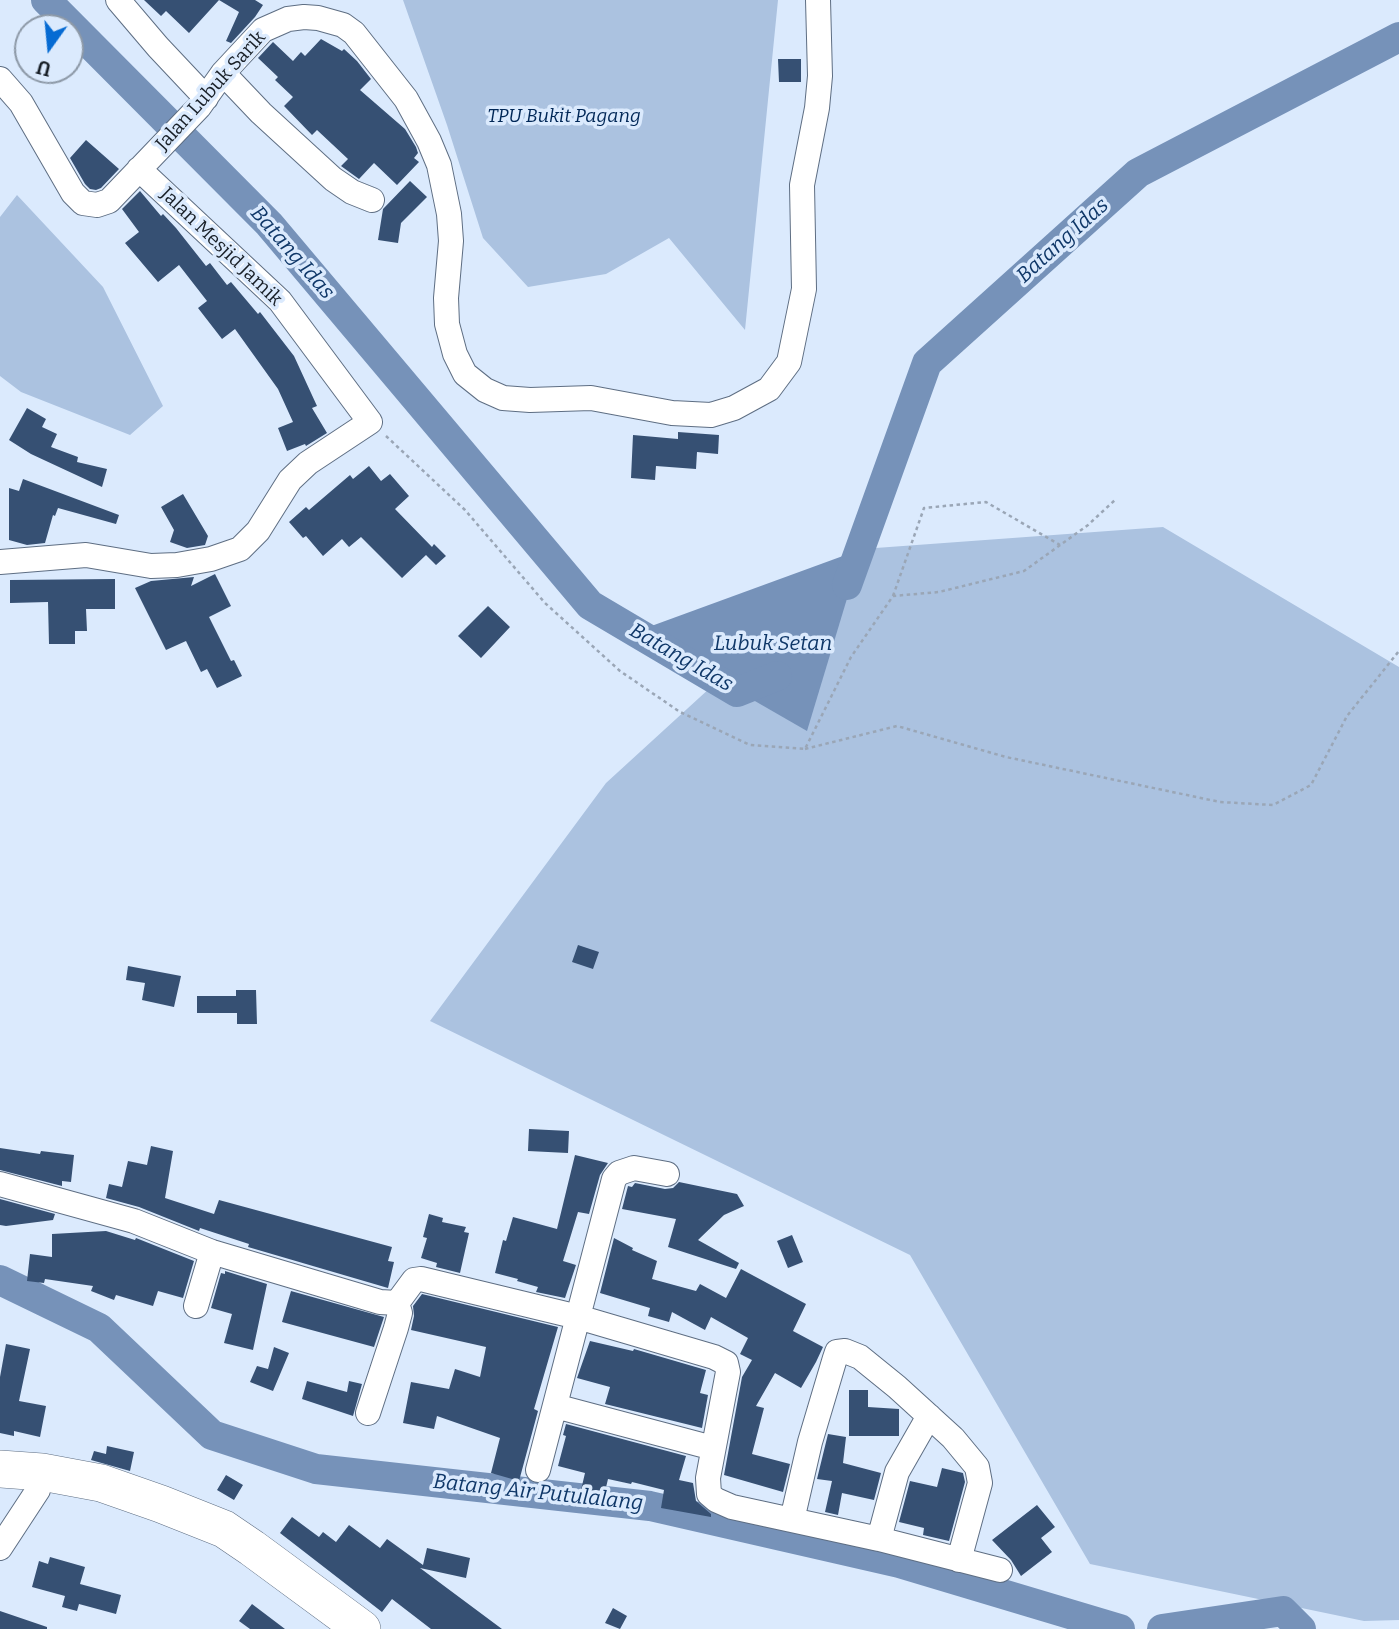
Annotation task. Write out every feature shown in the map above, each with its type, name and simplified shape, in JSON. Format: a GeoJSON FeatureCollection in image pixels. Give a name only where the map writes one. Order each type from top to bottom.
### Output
{"type":"FeatureCollection","features":[{"type":"Feature","properties":{"kind":"highway"},"geometry":{"type":"LineString","coordinates":[[0,1469],[40,1481]]}},
{"type":"Feature","properties":{"kind":"highway"},"geometry":{"type":"LineString","coordinates":[[0,1486],[40,1481],[102,1483],[224,1529],[301,1596],[327,1629]]}},
{"type":"Feature","properties":{"kind":"highway"},"geometry":{"type":"LineString","coordinates":[[301,1596],[362,1629]]}},
{"type":"Feature","properties":{"kind":"street"},"geometry":{"type":"LineString","coordinates":[[118,0],[202,103]]}},
{"type":"Feature","properties":{"kind":"street","name":"Jalan Lubuk Sarik"},"geometry":{"type":"LineString","coordinates":[[0,79],[21,103],[73,193],[83,203],[97,205],[109,201],[202,103],[223,73],[263,30],[288,19],[318,18],[343,26],[354,33],[406,99],[439,165],[449,214],[451,241],[446,298],[450,340],[466,374],[485,390],[503,398],[591,398],[672,413],[711,415],[758,397],[769,389],[789,362],[804,289],[802,185],[817,108],[820,76],[818,0]]}},
{"type":"Feature","properties":{"kind":"street"},"geometry":{"type":"LineString","coordinates":[[223,73],[261,113],[333,179],[352,192],[372,200]]}},
{"type":"Feature","properties":{"kind":"street","name":"Jalan Mesjid Jamik"},"geometry":{"type":"LineString","coordinates":[[141,167],[280,301],[370,422]]}},
{"type":"Feature","properties":{"kind":"street"},"geometry":{"type":"LineString","coordinates":[[0,562],[86,555],[151,566],[177,565],[211,559],[240,549],[258,531],[290,480],[308,463],[370,422]]}},
{"type":"Feature","properties":{"kind":"street"},"geometry":{"type":"LineString","coordinates":[[538,1470],[614,1179],[619,1173],[634,1168],[667,1174]]}},
{"type":"Feature","properties":{"kind":"street"},"geometry":{"type":"LineString","coordinates":[[0,1184],[134,1221],[212,1252],[380,1302],[397,1303]]}},
{"type":"Feature","properties":{"kind":"street"},"geometry":{"type":"LineString","coordinates":[[196,1306],[212,1252]]}},
{"type":"Feature","properties":{"kind":"street"},"geometry":{"type":"LineString","coordinates":[[397,1303],[414,1280],[421,1279],[578,1317],[715,1357],[726,1363],[728,1372],[708,1486],[709,1494],[716,1500],[732,1507],[879,1539],[1000,1570]]}},
{"type":"Feature","properties":{"kind":"street"},"geometry":{"type":"LineString","coordinates":[[368,1413],[396,1328],[400,1312],[397,1303]]}},
{"type":"Feature","properties":{"kind":"street"},"geometry":{"type":"LineString","coordinates":[[792,1520],[810,1442],[837,1352],[845,1351],[860,1357],[929,1416],[972,1459],[979,1474],[977,1494],[959,1560]]}},
{"type":"Feature","properties":{"kind":"street"},"geometry":{"type":"LineString","coordinates":[[555,1406],[713,1448]]}},
{"type":"Feature","properties":{"kind":"street"},"geometry":{"type":"LineString","coordinates":[[879,1539],[897,1472],[929,1416]]}},
{"type":"Feature","properties":{"kind":"street"},"geometry":{"type":"LineString","coordinates":[[0,1548],[40,1481]]}},
{"type":"Feature","properties":{"kind":"path"},"geometry":{"type":"LineString","coordinates":[[370,422],[465,510],[545,603],[620,671],[680,712],[750,746],[805,749],[897,726],[1006,757],[1220,802],[1273,805],[1311,785],[1347,716],[1399,651]]}},
{"type":"Feature","properties":{"kind":"path"},"geometry":{"type":"LineString","coordinates":[[893,596],[939,592],[1024,571],[1088,525],[1115,500]]}},
{"type":"Feature","properties":{"kind":"path"},"geometry":{"type":"LineString","coordinates":[[805,749],[851,657],[893,596],[924,508],[986,502],[1060,545]]}},
{"type":"Feature","properties":{"kind":"green space","name":"TPU Bukit Pagang"},"geometry":{"type":"Polygon","coordinates":[[[403,0],[778,0],[745,330],[669,238],[606,274],[528,287],[483,238],[403,0]]]}},
{"type":"Feature","properties":{"kind":"green space"},"geometry":{"type":"Polygon","coordinates":[[[17,195],[103,287],[163,406],[130,435],[21,392],[0,376],[0,217],[17,195]]]}},
{"type":"Feature","properties":{"kind":"green space"},"geometry":{"type":"Polygon","coordinates":[[[1163,527],[1399,667],[1399,1620],[1364,1621],[1090,1564],[910,1255],[430,1021],[606,783],[862,549],[1163,527]]]}},
{"type":"Feature","properties":{"kind":"water","name":"Lubuk Setan"},"geometry":{"type":"Polygon","coordinates":[[[862,549],[807,731],[635,632],[862,549]]]}},
{"type":"Feature","properties":{"kind":"building"},"geometry":{"type":"Polygon","coordinates":[[[144,0],[219,0],[189,33],[166,11],[161,16],[144,0]]]}},
{"type":"Feature","properties":{"kind":"building"},"geometry":{"type":"Polygon","coordinates":[[[219,0],[255,0],[263,5],[231,43],[226,41],[239,12],[219,0]]]}},
{"type":"Feature","properties":{"kind":"building"},"geometry":{"type":"Polygon","coordinates":[[[321,39],[342,51],[344,49],[357,61],[371,79],[360,90],[405,129],[416,147],[418,153],[414,158],[419,162],[397,185],[374,163],[359,179],[341,166],[348,159],[317,130],[312,135],[284,106],[293,97],[275,80],[278,77],[258,58],[273,42],[293,61],[301,52],[305,56],[321,39]]]}},
{"type":"Feature","properties":{"kind":"building"},"geometry":{"type":"Polygon","coordinates":[[[778,59],[801,59],[801,82],[779,82],[778,59]]]}},
{"type":"Feature","properties":{"kind":"building"},"geometry":{"type":"Polygon","coordinates":[[[86,140],[119,169],[96,190],[85,184],[70,158],[86,140]]]}},
{"type":"Feature","properties":{"kind":"building"},"geometry":{"type":"Polygon","coordinates":[[[410,181],[427,197],[401,223],[398,243],[378,240],[383,209],[410,181]]]}},
{"type":"Feature","properties":{"kind":"building"},"geometry":{"type":"Polygon","coordinates":[[[140,191],[161,216],[163,214],[176,228],[206,266],[210,263],[227,285],[231,282],[258,314],[260,312],[294,356],[317,406],[312,408],[327,433],[306,446],[305,444],[287,451],[278,428],[293,422],[278,389],[235,329],[222,339],[198,308],[207,301],[179,265],[158,282],[125,243],[139,232],[122,209],[140,191]]]}},
{"type":"Feature","properties":{"kind":"building"},"geometry":{"type":"Polygon","coordinates":[[[27,408],[46,419],[42,427],[57,434],[51,447],[78,457],[77,462],[107,469],[102,487],[31,454],[9,440],[27,408]]]}},
{"type":"Feature","properties":{"kind":"building"},"geometry":{"type":"Polygon","coordinates":[[[678,432],[719,435],[718,454],[697,452],[696,469],[656,466],[655,480],[631,478],[633,435],[678,439],[678,432]]]}},
{"type":"Feature","properties":{"kind":"building"},"geometry":{"type":"Polygon","coordinates":[[[369,466],[381,481],[390,474],[409,496],[395,509],[432,547],[434,544],[446,556],[436,565],[426,555],[402,578],[361,537],[349,547],[342,539],[323,556],[306,536],[303,538],[289,522],[306,507],[309,510],[350,475],[353,479],[369,466]]]}},
{"type":"Feature","properties":{"kind":"building"},"geometry":{"type":"Polygon","coordinates":[[[23,479],[119,515],[116,524],[58,508],[55,516],[53,515],[45,543],[27,545],[9,540],[9,488],[19,491],[23,479]]]}},
{"type":"Feature","properties":{"kind":"building"},"geometry":{"type":"Polygon","coordinates":[[[183,494],[208,536],[205,545],[187,548],[170,542],[174,530],[161,507],[183,494]]]}},
{"type":"Feature","properties":{"kind":"building"},"geometry":{"type":"Polygon","coordinates":[[[215,574],[231,606],[209,617],[231,661],[234,660],[242,676],[217,688],[207,669],[201,672],[186,641],[166,650],[135,588],[151,581],[194,577],[191,586],[215,574]]]}},
{"type":"Feature","properties":{"kind":"building"},"geometry":{"type":"Polygon","coordinates":[[[115,579],[115,609],[86,609],[87,631],[75,631],[75,644],[49,644],[48,602],[10,603],[10,580],[115,579]]]}},
{"type":"Feature","properties":{"kind":"building"},"geometry":{"type":"Polygon","coordinates":[[[488,606],[510,627],[481,658],[458,636],[488,606]]]}},
{"type":"Feature","properties":{"kind":"building"},"geometry":{"type":"Polygon","coordinates":[[[578,945],[599,952],[593,969],[572,962],[578,945]]]}},
{"type":"Feature","properties":{"kind":"building"},"geometry":{"type":"Polygon","coordinates":[[[128,966],[181,976],[174,1007],[142,1000],[145,983],[126,980],[128,966]]]}},
{"type":"Feature","properties":{"kind":"building"},"geometry":{"type":"Polygon","coordinates":[[[236,990],[256,990],[257,1024],[237,1024],[237,1013],[197,1013],[197,996],[236,996],[236,990]]]}},
{"type":"Feature","properties":{"kind":"building"},"geometry":{"type":"Polygon","coordinates":[[[529,1129],[569,1131],[568,1153],[528,1151],[529,1129]]]}},
{"type":"Feature","properties":{"kind":"building"},"geometry":{"type":"Polygon","coordinates":[[[151,1146],[173,1151],[165,1198],[214,1214],[219,1200],[392,1247],[388,1261],[394,1262],[388,1288],[248,1247],[249,1244],[200,1228],[199,1231],[139,1207],[106,1198],[109,1184],[122,1187],[128,1161],[147,1165],[151,1146]]]}},
{"type":"Feature","properties":{"kind":"building"},"geometry":{"type":"Polygon","coordinates":[[[0,1148],[40,1154],[41,1151],[74,1155],[71,1182],[62,1181],[62,1186],[0,1170],[0,1148]]]}},
{"type":"Feature","properties":{"kind":"building"},"geometry":{"type":"Polygon","coordinates":[[[575,1155],[608,1163],[600,1175],[589,1214],[578,1212],[563,1261],[576,1265],[565,1298],[536,1292],[538,1287],[495,1273],[503,1240],[506,1241],[513,1217],[557,1229],[575,1155]]]}},
{"type":"Feature","properties":{"kind":"building"},"geometry":{"type":"Polygon","coordinates":[[[679,1182],[737,1194],[744,1206],[724,1215],[698,1240],[739,1263],[736,1269],[668,1247],[676,1219],[622,1209],[628,1186],[632,1187],[635,1183],[665,1189],[673,1188],[679,1182]]]}},
{"type":"Feature","properties":{"kind":"building"},"geometry":{"type":"Polygon","coordinates":[[[0,1199],[55,1214],[53,1220],[0,1225],[0,1199]]]}},
{"type":"Feature","properties":{"kind":"building"},"geometry":{"type":"Polygon","coordinates":[[[429,1214],[443,1218],[442,1222],[466,1227],[464,1232],[469,1233],[460,1273],[436,1267],[437,1263],[421,1258],[427,1238],[423,1237],[429,1214]]]}},
{"type":"Feature","properties":{"kind":"building"},"geometry":{"type":"Polygon","coordinates":[[[106,1231],[135,1240],[136,1238],[194,1261],[183,1298],[158,1291],[153,1306],[116,1295],[114,1300],[91,1291],[93,1286],[45,1279],[44,1283],[27,1281],[30,1254],[52,1257],[52,1234],[106,1231]]]}},
{"type":"Feature","properties":{"kind":"building"},"geometry":{"type":"Polygon","coordinates":[[[792,1235],[803,1262],[788,1268],[777,1241],[792,1235]]]}},
{"type":"Feature","properties":{"kind":"building"},"geometry":{"type":"Polygon","coordinates":[[[614,1238],[657,1261],[652,1279],[696,1291],[700,1284],[726,1298],[741,1269],[806,1304],[793,1331],[823,1347],[816,1362],[801,1388],[775,1373],[756,1406],[764,1408],[752,1454],[790,1464],[783,1492],[724,1475],[742,1377],[752,1360],[740,1354],[748,1338],[711,1317],[705,1330],[672,1312],[669,1322],[648,1316],[650,1308],[600,1293],[614,1238]]]}},
{"type":"Feature","properties":{"kind":"building"},"geometry":{"type":"Polygon","coordinates":[[[225,1271],[267,1284],[253,1350],[224,1343],[232,1314],[211,1308],[221,1273],[225,1274],[225,1271]]]}},
{"type":"Feature","properties":{"kind":"building"},"geometry":{"type":"Polygon","coordinates":[[[291,1291],[384,1317],[374,1347],[282,1322],[291,1291]]]}},
{"type":"Feature","properties":{"kind":"building"},"geometry":{"type":"Polygon","coordinates":[[[422,1294],[558,1327],[534,1409],[538,1411],[519,1481],[491,1473],[500,1438],[437,1416],[434,1429],[403,1423],[411,1382],[449,1389],[455,1369],[480,1377],[486,1347],[411,1330],[413,1306],[422,1294]]]}},
{"type":"Feature","properties":{"kind":"building"},"geometry":{"type":"Polygon","coordinates":[[[590,1341],[633,1351],[634,1349],[706,1370],[700,1393],[708,1395],[702,1428],[605,1404],[610,1387],[577,1378],[590,1341]]]}},
{"type":"Feature","properties":{"kind":"building"},"geometry":{"type":"Polygon","coordinates":[[[6,1344],[30,1349],[19,1401],[46,1406],[40,1437],[14,1431],[14,1436],[0,1433],[0,1377],[6,1344]]]}},
{"type":"Feature","properties":{"kind":"building"},"geometry":{"type":"Polygon","coordinates":[[[274,1347],[289,1353],[273,1391],[250,1382],[257,1366],[268,1369],[274,1347]]]}},
{"type":"Feature","properties":{"kind":"building"},"geometry":{"type":"Polygon","coordinates":[[[307,1381],[347,1392],[349,1381],[362,1384],[353,1416],[302,1399],[307,1381]]]}},
{"type":"Feature","properties":{"kind":"building"},"geometry":{"type":"Polygon","coordinates":[[[849,1390],[868,1390],[868,1407],[899,1409],[899,1436],[849,1436],[849,1390]]]}},
{"type":"Feature","properties":{"kind":"building"},"geometry":{"type":"Polygon","coordinates":[[[566,1424],[686,1456],[679,1480],[693,1483],[696,1501],[711,1517],[661,1508],[664,1490],[632,1482],[631,1484],[608,1479],[604,1496],[581,1490],[585,1473],[558,1466],[566,1436],[563,1435],[566,1424]]]}},
{"type":"Feature","properties":{"kind":"building"},"geometry":{"type":"Polygon","coordinates":[[[828,1434],[846,1437],[843,1463],[881,1473],[874,1500],[842,1493],[838,1515],[825,1512],[832,1481],[817,1479],[828,1434]]]}},
{"type":"Feature","properties":{"kind":"building"},"geometry":{"type":"Polygon","coordinates":[[[107,1446],[134,1452],[130,1471],[91,1460],[94,1451],[106,1454],[107,1446]]]}},
{"type":"Feature","properties":{"kind":"building"},"geometry":{"type":"Polygon","coordinates":[[[942,1468],[963,1473],[965,1482],[949,1541],[923,1535],[924,1528],[899,1522],[910,1481],[937,1487],[942,1468]]]}},
{"type":"Feature","properties":{"kind":"building"},"geometry":{"type":"Polygon","coordinates":[[[226,1475],[243,1485],[234,1500],[217,1490],[226,1475]]]}},
{"type":"Feature","properties":{"kind":"building"},"geometry":{"type":"Polygon","coordinates":[[[1037,1505],[1055,1527],[1041,1538],[1052,1552],[1021,1576],[1011,1560],[992,1540],[1037,1505]]]}},
{"type":"Feature","properties":{"kind":"building"},"geometry":{"type":"Polygon","coordinates":[[[292,1517],[319,1537],[323,1532],[336,1542],[349,1525],[380,1548],[387,1539],[423,1565],[427,1548],[470,1558],[466,1578],[420,1568],[502,1629],[431,1629],[392,1599],[382,1612],[280,1533],[292,1517]]]}},
{"type":"Feature","properties":{"kind":"building"},"geometry":{"type":"Polygon","coordinates":[[[50,1557],[85,1567],[80,1584],[121,1595],[116,1614],[79,1604],[77,1611],[62,1607],[65,1596],[32,1587],[39,1561],[48,1564],[50,1557]]]}},
{"type":"Feature","properties":{"kind":"building"},"geometry":{"type":"Polygon","coordinates":[[[252,1604],[285,1629],[250,1629],[239,1621],[252,1604]]]}},
{"type":"Feature","properties":{"kind":"building"},"geometry":{"type":"Polygon","coordinates":[[[613,1608],[627,1616],[620,1629],[605,1623],[613,1608]]]}},
{"type":"Feature","properties":{"kind":"building"},"geometry":{"type":"Polygon","coordinates":[[[0,1611],[47,1627],[47,1629],[0,1629],[0,1611]]]}},
{"type":"Feature","properties":{"kind":"waterway","name":"Batang Idas"},"geometry":{"type":"LineString","coordinates":[[46,0],[269,224],[590,605],[737,692],[777,676]]}},
{"type":"Feature","properties":{"kind":"waterway","name":"Batang Idas"},"geometry":{"type":"LineString","coordinates":[[847,585],[927,363],[1138,173],[1399,37]]}},
{"type":"Feature","properties":{"kind":"waterway","name":"Batang Air Putulalang"},"geometry":{"type":"LineString","coordinates":[[0,1280],[99,1328],[212,1435],[316,1469],[650,1506],[899,1563],[1120,1629]]}},
{"type":"Feature","properties":{"kind":"waterway","name":"Batang Air Putulalang"},"geometry":{"type":"LineString","coordinates":[[1162,1629],[1283,1611],[1301,1629]]}}]}
